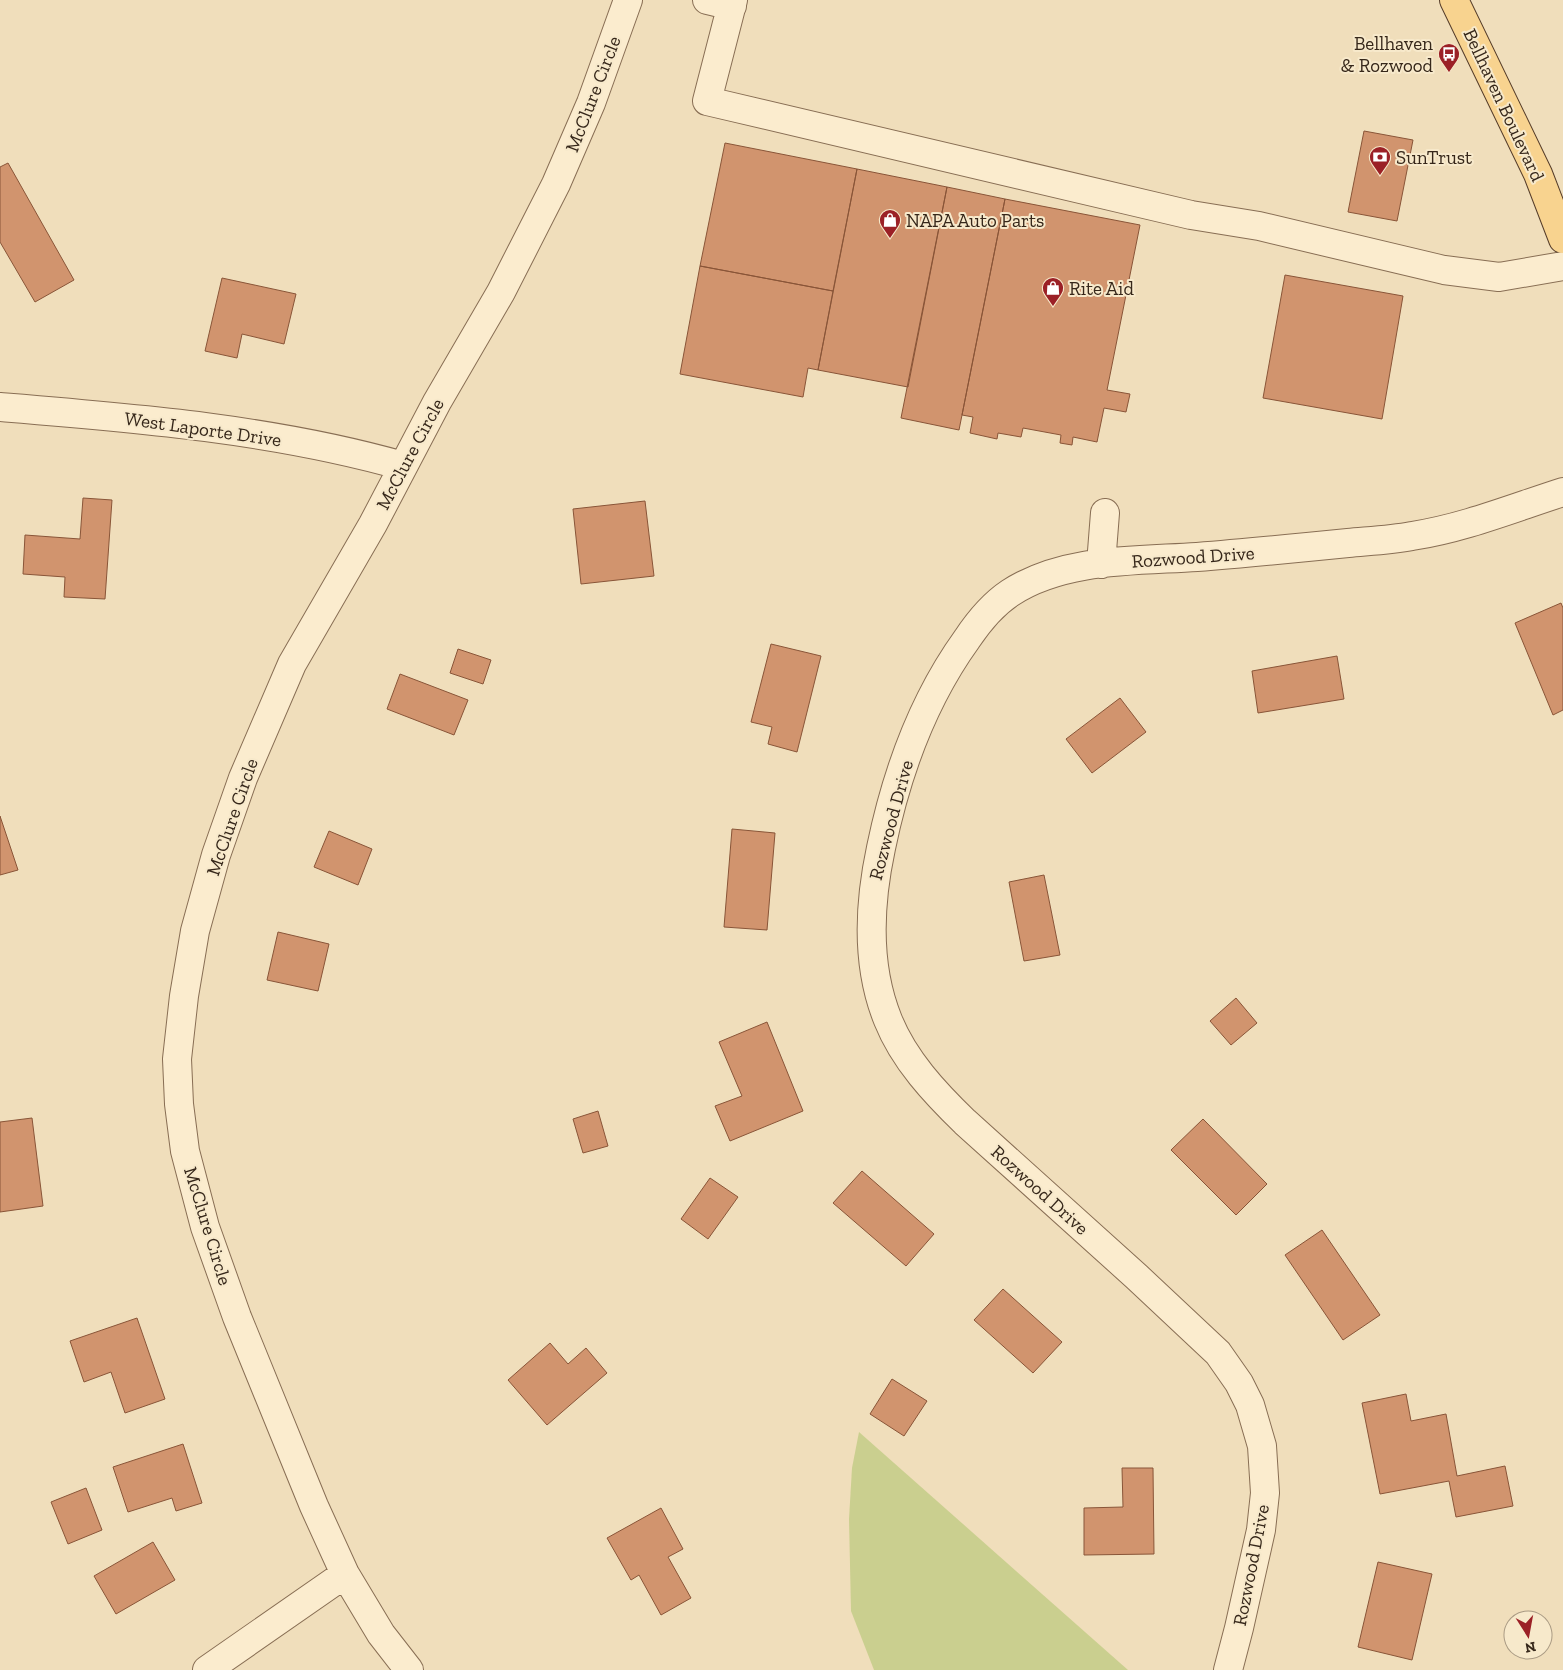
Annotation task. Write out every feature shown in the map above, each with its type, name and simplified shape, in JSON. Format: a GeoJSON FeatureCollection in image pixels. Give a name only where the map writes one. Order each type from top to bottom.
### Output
{"type":"FeatureCollection","features":[{"type":"Feature","properties":{"kind":"main road","name":"Bellhaven Boulevard"},"geometry":{"type":"LineString","coordinates":[[1454,0],[1538,174],[1563,239]]}},
{"type":"Feature","properties":{"kind":"street","name":"McClure Circle"},"geometry":{"type":"LineString","coordinates":[[409,1670],[381,1634],[345,1574],[314,1506],[241,1326],[205,1227],[185,1152],[179,1104],[177,1058],[184,996],[195,931],[216,855],[243,778],[292,664],[373,524],[437,402],[502,292],[556,184],[591,103],[628,0]]}},
{"type":"Feature","properties":{"kind":"street"},"geometry":{"type":"LineString","coordinates":[[724,2],[707,102],[1192,215],[1259,226],[1444,270],[1499,277],[1563,266]]}},
{"type":"Feature","properties":{"kind":"street","name":"West Laporte Drive"},"geometry":{"type":"LineString","coordinates":[[0,407],[110,416],[254,435],[364,455],[403,466]]}},
{"type":"Feature","properties":{"kind":"street","name":"Rozwood Drive"},"geometry":{"type":"LineString","coordinates":[[1228,1670],[1261,1530],[1265,1493],[1262,1446],[1250,1405],[1239,1383],[1218,1353],[942,1100],[903,1049],[888,1020],[877,985],[871,935],[874,884],[884,830],[898,780],[924,713],[954,658],[982,618],[997,603],[1011,592],[1039,578],[1055,572],[1101,564],[1269,551],[1413,536],[1465,524],[1563,492]]}},
{"type":"Feature","properties":{"kind":"street"},"geometry":{"type":"LineString","coordinates":[[1101,564],[1105,513]]}},
{"type":"Feature","properties":{"kind":"street"},"geometry":{"type":"LineString","coordinates":[[206,1670],[345,1574]]}},
{"type":"Feature","properties":{"kind":"green space"},"geometry":{"type":"Polygon","coordinates":[[[859,1432],[1128,1670],[874,1670],[851,1611],[849,1519],[852,1468],[859,1432]]]}},
{"type":"Feature","properties":{"kind":"building","name":"SunTrust"},"geometry":{"type":"Polygon","coordinates":[[[1364,131],[1413,140],[1397,221],[1348,212],[1364,131]]]}},
{"type":"Feature","properties":{"kind":"building"},"geometry":{"type":"Polygon","coordinates":[[[725,143],[857,169],[833,291],[700,266],[725,143]]]}},
{"type":"Feature","properties":{"kind":"building"},"geometry":{"type":"Polygon","coordinates":[[[8,163],[74,280],[35,302],[0,242],[0,167],[8,163]]]}},
{"type":"Feature","properties":{"kind":"building","name":"NAPA Auto Parts"},"geometry":{"type":"Polygon","coordinates":[[[857,169],[947,187],[908,387],[818,370],[857,169]]]}},
{"type":"Feature","properties":{"kind":"building"},"geometry":{"type":"Polygon","coordinates":[[[947,187],[1005,199],[959,430],[901,418],[947,187]]]}},
{"type":"Feature","properties":{"kind":"building","name":"Rite Aid"},"geometry":{"type":"Polygon","coordinates":[[[1005,199],[1140,225],[1107,390],[1130,394],[1126,412],[1104,408],[1097,442],[1073,437],[1072,445],[1060,443],[1061,435],[1023,428],[1021,437],[998,433],[997,439],[970,433],[973,417],[962,415],[1005,199]]]}},
{"type":"Feature","properties":{"kind":"building"},"geometry":{"type":"Polygon","coordinates":[[[700,266],[833,291],[818,370],[808,368],[803,397],[680,374],[700,266]]]}},
{"type":"Feature","properties":{"kind":"building"},"geometry":{"type":"Polygon","coordinates":[[[1285,275],[1403,296],[1382,419],[1263,398],[1285,275]]]}},
{"type":"Feature","properties":{"kind":"building"},"geometry":{"type":"Polygon","coordinates":[[[222,278],[296,294],[284,344],[242,334],[237,358],[205,351],[222,278]]]}},
{"type":"Feature","properties":{"kind":"building"},"geometry":{"type":"Polygon","coordinates":[[[83,498],[112,500],[105,599],[64,597],[65,577],[23,574],[25,535],[80,539],[83,498]]]}},
{"type":"Feature","properties":{"kind":"building"},"geometry":{"type":"Polygon","coordinates":[[[645,501],[654,576],[581,584],[573,509],[645,501]]]}},
{"type":"Feature","properties":{"kind":"building"},"geometry":{"type":"Polygon","coordinates":[[[1561,603],[1563,608],[1563,710],[1553,715],[1515,623],[1561,603]]]}},
{"type":"Feature","properties":{"kind":"building"},"geometry":{"type":"Polygon","coordinates":[[[771,644],[821,656],[797,752],[768,744],[772,727],[751,722],[771,644]]]}},
{"type":"Feature","properties":{"kind":"building"},"geometry":{"type":"Polygon","coordinates":[[[458,649],[491,660],[483,684],[450,673],[458,649]]]}},
{"type":"Feature","properties":{"kind":"building"},"geometry":{"type":"Polygon","coordinates":[[[1337,656],[1344,699],[1258,713],[1252,671],[1337,656]]]}},
{"type":"Feature","properties":{"kind":"building"},"geometry":{"type":"Polygon","coordinates":[[[400,674],[468,700],[454,735],[387,709],[400,674]]]}},
{"type":"Feature","properties":{"kind":"building"},"geometry":{"type":"Polygon","coordinates":[[[1120,698],[1146,732],[1092,773],[1066,739],[1120,698]]]}},
{"type":"Feature","properties":{"kind":"building"},"geometry":{"type":"Polygon","coordinates":[[[0,816],[18,870],[0,875],[0,816]]]}},
{"type":"Feature","properties":{"kind":"building"},"geometry":{"type":"Polygon","coordinates":[[[732,829],[775,833],[767,930],[724,927],[732,829]]]}},
{"type":"Feature","properties":{"kind":"building"},"geometry":{"type":"Polygon","coordinates":[[[329,831],[372,849],[358,885],[314,867],[329,831]]]}},
{"type":"Feature","properties":{"kind":"building"},"geometry":{"type":"Polygon","coordinates":[[[1044,875],[1060,955],[1024,961],[1009,882],[1044,875]]]}},
{"type":"Feature","properties":{"kind":"building"},"geometry":{"type":"Polygon","coordinates":[[[278,932],[329,944],[318,991],[267,980],[278,932]]]}},
{"type":"Feature","properties":{"kind":"building"},"geometry":{"type":"Polygon","coordinates":[[[1236,998],[1257,1023],[1231,1045],[1210,1021],[1236,998]]]}},
{"type":"Feature","properties":{"kind":"building"},"geometry":{"type":"Polygon","coordinates":[[[767,1022],[803,1111],[730,1141],[715,1106],[742,1096],[719,1042],[767,1022]]]}},
{"type":"Feature","properties":{"kind":"building"},"geometry":{"type":"Polygon","coordinates":[[[598,1111],[608,1146],[583,1153],[573,1119],[598,1111]]]}},
{"type":"Feature","properties":{"kind":"building"},"geometry":{"type":"Polygon","coordinates":[[[32,1118],[43,1206],[0,1212],[0,1122],[32,1118]]]}},
{"type":"Feature","properties":{"kind":"building"},"geometry":{"type":"Polygon","coordinates":[[[1203,1119],[1267,1184],[1236,1215],[1171,1150],[1203,1119]]]}},
{"type":"Feature","properties":{"kind":"building"},"geometry":{"type":"Polygon","coordinates":[[[862,1171],[934,1234],[906,1266],[833,1203],[862,1171]]]}},
{"type":"Feature","properties":{"kind":"building"},"geometry":{"type":"Polygon","coordinates":[[[710,1178],[738,1197],[708,1239],[681,1219],[710,1178]]]}},
{"type":"Feature","properties":{"kind":"building"},"geometry":{"type":"Polygon","coordinates":[[[1322,1230],[1380,1315],[1343,1340],[1285,1255],[1322,1230]]]}},
{"type":"Feature","properties":{"kind":"building"},"geometry":{"type":"Polygon","coordinates":[[[1003,1289],[1062,1342],[1033,1373],[974,1320],[1003,1289]]]}},
{"type":"Feature","properties":{"kind":"building"},"geometry":{"type":"Polygon","coordinates":[[[137,1318],[165,1399],[125,1413],[111,1372],[84,1382],[70,1341],[137,1318]]]}},
{"type":"Feature","properties":{"kind":"building"},"geometry":{"type":"Polygon","coordinates":[[[550,1343],[568,1364],[586,1348],[607,1373],[547,1425],[508,1380],[550,1343]]]}},
{"type":"Feature","properties":{"kind":"building"},"geometry":{"type":"Polygon","coordinates":[[[892,1379],[927,1401],[904,1436],[870,1414],[892,1379]]]}},
{"type":"Feature","properties":{"kind":"building"},"geometry":{"type":"Polygon","coordinates":[[[1406,1394],[1411,1421],[1446,1414],[1457,1476],[1505,1466],[1513,1506],[1456,1517],[1449,1481],[1380,1494],[1362,1403],[1406,1394]]]}},
{"type":"Feature","properties":{"kind":"building"},"geometry":{"type":"Polygon","coordinates":[[[183,1444],[202,1503],[176,1511],[172,1498],[128,1512],[113,1467],[183,1444]]]}},
{"type":"Feature","properties":{"kind":"building"},"geometry":{"type":"Polygon","coordinates":[[[1122,1468],[1153,1468],[1154,1554],[1084,1555],[1084,1508],[1123,1507],[1122,1468]]]}},
{"type":"Feature","properties":{"kind":"building"},"geometry":{"type":"Polygon","coordinates":[[[86,1488],[102,1530],[68,1544],[51,1502],[86,1488]]]}},
{"type":"Feature","properties":{"kind":"building"},"geometry":{"type":"Polygon","coordinates":[[[661,1508],[683,1549],[668,1557],[691,1598],[661,1615],[639,1575],[631,1580],[607,1538],[661,1508]]]}},
{"type":"Feature","properties":{"kind":"building"},"geometry":{"type":"Polygon","coordinates":[[[153,1542],[175,1580],[116,1614],[94,1576],[153,1542]]]}},
{"type":"Feature","properties":{"kind":"building"},"geometry":{"type":"Polygon","coordinates":[[[1378,1562],[1432,1574],[1412,1660],[1358,1647],[1378,1562]]]}},
{"type":"Feature","properties":{"kind":"place","name":"Bellhaven & Rozwood"},"geometry":{"type":"Point","coordinates":[1449,73]}},
{"type":"Feature","properties":{"kind":"place","name":"SunTrust"},"geometry":{"type":"Point","coordinates":[1380,176]}},
{"type":"Feature","properties":{"kind":"place","name":"NAPA Auto Parts"},"geometry":{"type":"Point","coordinates":[890,239]}},
{"type":"Feature","properties":{"kind":"place","name":"Rite Aid"},"geometry":{"type":"Point","coordinates":[1053,307]}}]}
